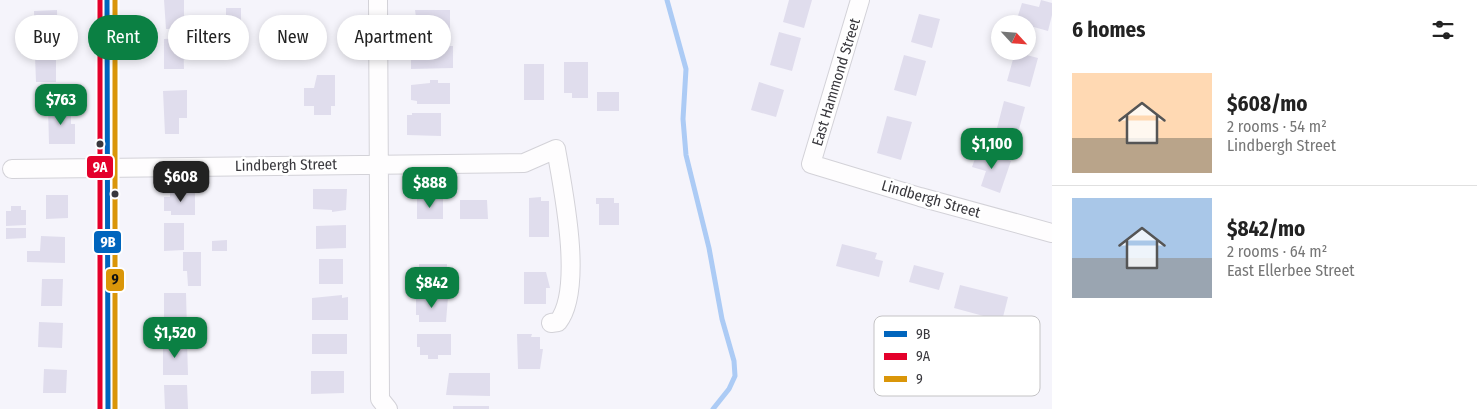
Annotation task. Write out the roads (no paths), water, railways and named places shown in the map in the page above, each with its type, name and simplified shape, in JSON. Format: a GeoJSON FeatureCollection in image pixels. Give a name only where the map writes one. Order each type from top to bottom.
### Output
{"type":"FeatureCollection","features":[{"type":"Feature","properties":{"kind":"street"},"geometry":{"type":"LineString","coordinates":[[107,0],[108,409]]}},
{"type":"Feature","properties":{"kind":"street"},"geometry":{"type":"LineString","coordinates":[[378,0],[380,399],[388,409]]}},
{"type":"Feature","properties":{"kind":"street","name":"East Hammond Street"},"geometry":{"type":"LineString","coordinates":[[811,164],[860,0]]}},
{"type":"Feature","properties":{"kind":"street","name":"Lindbergh Street"},"geometry":{"type":"LineString","coordinates":[[12,169],[107,166],[524,163],[556,149],[566,209],[571,260],[568,297],[562,316],[558,322],[550,322]]}},
{"type":"Feature","properties":{"kind":"street","name":"Lindbergh Street"},"geometry":{"type":"LineString","coordinates":[[811,164],[920,197],[1052,233]]}},
{"type":"Feature","properties":{"kind":"waterway"},"geometry":{"type":"LineString","coordinates":[[667,0],[686,69],[683,119],[686,155],[709,248],[722,319],[734,361],[735,376],[729,389],[713,409]]}}]}
